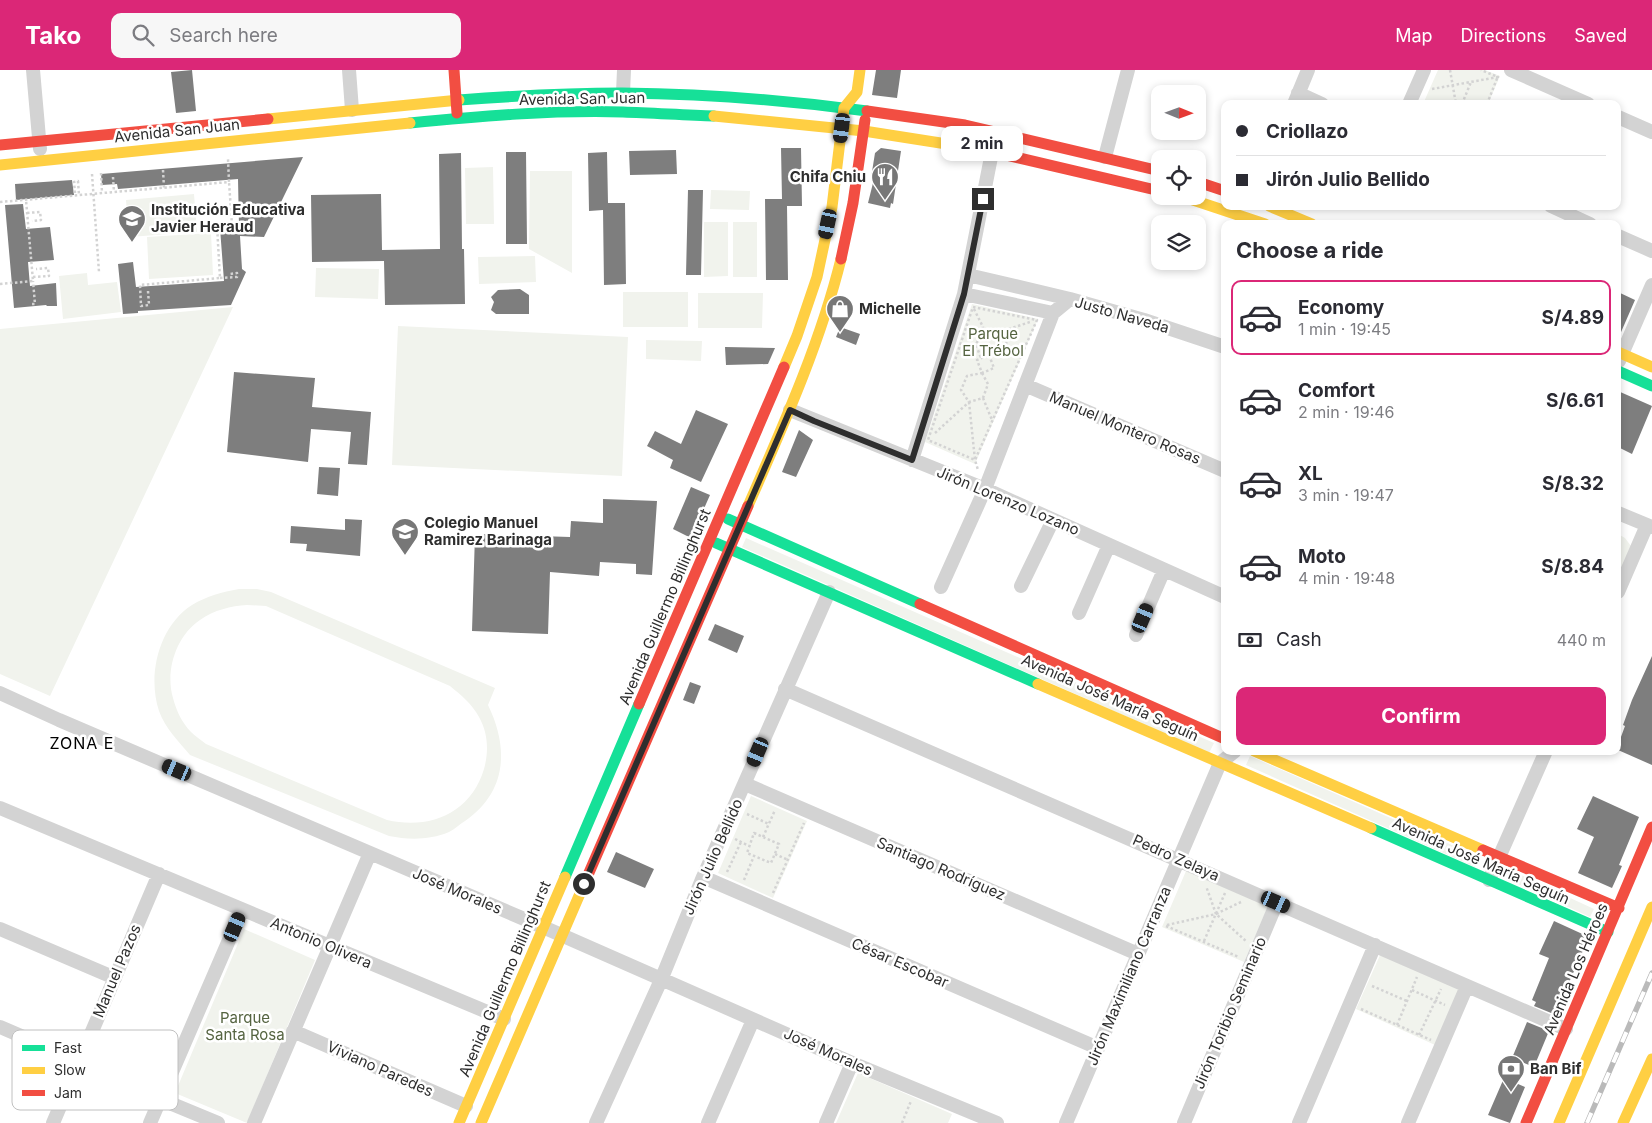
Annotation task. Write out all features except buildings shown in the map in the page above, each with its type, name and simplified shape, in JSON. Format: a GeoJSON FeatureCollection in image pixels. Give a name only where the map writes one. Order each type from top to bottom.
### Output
{"type":"FeatureCollection","features":[{"type":"Feature","properties":{"kind":"main road"},"geometry":{"type":"LineString","coordinates":[[454,70],[458,118]]}},
{"type":"Feature","properties":{"kind":"main road"},"geometry":{"type":"LineString","coordinates":[[844,108],[857,92],[860,70]]}},
{"type":"Feature","properties":{"kind":"main road"},"geometry":{"type":"LineString","coordinates":[[481,1123],[728,548],[790,410],[816,341],[835,282],[852,210],[866,111],[857,92]]}},
{"type":"Feature","properties":{"kind":"main road","name":"Avenida San Juan"},"geometry":{"type":"LineString","coordinates":[[0,145],[456,100],[550,94],[623,94],[734,98],[844,108],[965,125],[1151,169]]}},
{"type":"Feature","properties":{"kind":"main road","name":"Avenida Guillermo Billinghurst"},"geometry":{"type":"LineString","coordinates":[[459,1123],[797,336],[817,277],[832,207],[844,108]]}},
{"type":"Feature","properties":{"kind":"main road","name":"Avenida San Juan"},"geometry":{"type":"LineString","coordinates":[[0,165],[351,127],[458,118],[550,113],[622,112],[733,117],[864,131],[993,151],[1151,189]]}},
{"type":"Feature","properties":{"kind":"main road"},"geometry":{"type":"LineString","coordinates":[[1206,185],[1221,190]]}},
{"type":"Feature","properties":{"kind":"main road"},"geometry":{"type":"LineString","coordinates":[[1206,204],[1221,209]]}},
{"type":"Feature","properties":{"kind":"main road"},"geometry":{"type":"LineString","coordinates":[[1224,210],[1254,220]]}},
{"type":"Feature","properties":{"kind":"main road"},"geometry":{"type":"LineString","coordinates":[[1279,210],[1302,220]]}},
{"type":"Feature","properties":{"kind":"main road"},"geometry":{"type":"LineString","coordinates":[[1621,357],[1652,367]]}},
{"type":"Feature","properties":{"kind":"main road"},"geometry":{"type":"LineString","coordinates":[[1621,372],[1652,386]]}},
{"type":"Feature","properties":{"kind":"main road","name":"Avenida José María Seguín"},"geometry":{"type":"LineString","coordinates":[[720,516],[1221,736]]}},
{"type":"Feature","properties":{"kind":"main road","name":"Avenida José María Seguín"},"geometry":{"type":"LineString","coordinates":[[710,541],[1608,932]]}},
{"type":"Feature","properties":{"kind":"main road","name":"Avenida José María Seguín"},"geometry":{"type":"LineString","coordinates":[[1263,755],[1618,908]]}},
{"type":"Feature","properties":{"kind":"main road","name":"Avenida Los Héroes"},"geometry":{"type":"LineString","coordinates":[[1526,1123],[1652,827]]}},
{"type":"Feature","properties":{"kind":"main road"},"geometry":{"type":"LineString","coordinates":[[1559,1123],[1652,907]]}},
{"type":"Feature","properties":{"kind":"main road"},"geometry":{"type":"LineString","coordinates":[[1623,1123],[1652,1059]]}},
{"type":"Feature","properties":{"kind":"street"},"geometry":{"type":"LineString","coordinates":[[33,70],[41,161]]}},
{"type":"Feature","properties":{"kind":"street"},"geometry":{"type":"LineString","coordinates":[[349,70],[352,110]]}},
{"type":"Feature","properties":{"kind":"street"},"geometry":{"type":"LineString","coordinates":[[623,94],[624,70]]}},
{"type":"Feature","properties":{"kind":"street"},"geometry":{"type":"LineString","coordinates":[[1105,157],[1128,70]]}},
{"type":"Feature","properties":{"kind":"street"},"geometry":{"type":"LineString","coordinates":[[1296,98],[1308,70]]}},
{"type":"Feature","properties":{"kind":"street"},"geometry":{"type":"LineString","coordinates":[[1411,100],[1424,70]]}},
{"type":"Feature","properties":{"kind":"street"},"geometry":{"type":"LineString","coordinates":[[1511,70],[1579,100]]}},
{"type":"Feature","properties":{"kind":"street"},"geometry":{"type":"LineString","coordinates":[[1621,118],[1652,132]]}},
{"type":"Feature","properties":{"kind":"street"},"geometry":{"type":"LineString","coordinates":[[912,460],[964,294],[996,131]]}},
{"type":"Feature","properties":{"kind":"street"},"geometry":{"type":"LineString","coordinates":[[1560,210],[1581,220]]}},
{"type":"Feature","properties":{"kind":"street"},"geometry":{"type":"LineString","coordinates":[[1621,237],[1652,251]]}},
{"type":"Feature","properties":{"kind":"street"},"geometry":{"type":"LineString","coordinates":[[968,275],[1070,298]]}},
{"type":"Feature","properties":{"kind":"street"},"geometry":{"type":"LineString","coordinates":[[1621,352],[1652,286]]}},
{"type":"Feature","properties":{"kind":"street","name":"Justo Naveda"},"geometry":{"type":"LineString","coordinates":[[964,294],[1052,313],[1070,298],[1221,346]]}},
{"type":"Feature","properties":{"kind":"street"},"geometry":{"type":"LineString","coordinates":[[941,587],[985,489],[1052,313]]}},
{"type":"Feature","properties":{"kind":"street","name":"Manuel Montero Rosas"},"geometry":{"type":"LineString","coordinates":[[1025,385],[1221,469]]}},
{"type":"Feature","properties":{"kind":"street","name":"Jirón Lorenzo Lozano"},"geometry":{"type":"LineString","coordinates":[[790,410],[985,489],[1221,595]]}},
{"type":"Feature","properties":{"kind":"street"},"geometry":{"type":"LineString","coordinates":[[1621,514],[1650,526],[1621,586]]}},
{"type":"Feature","properties":{"kind":"street"},"geometry":{"type":"LineString","coordinates":[[1021,586],[1053,520]]}},
{"type":"Feature","properties":{"kind":"street"},"geometry":{"type":"LineString","coordinates":[[1080,613],[1109,545]]}},
{"type":"Feature","properties":{"kind":"street"},"geometry":{"type":"LineString","coordinates":[[1136,635],[1164,570]]}},
{"type":"Feature","properties":{"kind":"street","name":"Jirón Julio Bellido"},"geometry":{"type":"LineString","coordinates":[[596,1123],[661,980],[703,877],[829,592]]}},
{"type":"Feature","properties":{"kind":"street","name":"Pedro Zelaya"},"geometry":{"type":"LineString","coordinates":[[785,689],[1566,1029]]}},
{"type":"Feature","properties":{"kind":"street","name":"José Morales"},"geometry":{"type":"LineString","coordinates":[[0,693],[543,927],[561,937],[852,1063],[997,1123]]}},
{"type":"Feature","properties":{"kind":"street","name":"Jirón Maximiliano Carranza"},"geometry":{"type":"LineString","coordinates":[[1066,1123],[1220,763],[1230,755]]}},
{"type":"Feature","properties":{"kind":"street"},"geometry":{"type":"LineString","coordinates":[[1489,880],[1544,755]]}},
{"type":"Feature","properties":{"kind":"street","name":"Santiago Rodríguez"},"geometry":{"type":"LineString","coordinates":[[744,784],[1138,954]]}},
{"type":"Feature","properties":{"kind":"street","name":"Antonio Olivera"},"geometry":{"type":"LineString","coordinates":[[0,808],[504,1019]]}},
{"type":"Feature","properties":{"kind":"street"},"geometry":{"type":"LineString","coordinates":[[254,1123],[370,853]]}},
{"type":"Feature","properties":{"kind":"street","name":"Manuel Pazos"},"geometry":{"type":"LineString","coordinates":[[92,1030],[158,874]]}},
{"type":"Feature","properties":{"kind":"street","name":"César Escobar"},"geometry":{"type":"LineString","coordinates":[[703,877],[1098,1048]]}},
{"type":"Feature","properties":{"kind":"street","name":"Jirón Toribio Seminario"},"geometry":{"type":"LineString","coordinates":[[1184,1123],[1276,902]]}},
{"type":"Feature","properties":{"kind":"street"},"geometry":{"type":"LineString","coordinates":[[178,1058],[242,910]]}},
{"type":"Feature","properties":{"kind":"street"},"geometry":{"type":"LineString","coordinates":[[0,930],[115,978]]}},
{"type":"Feature","properties":{"kind":"street"},"geometry":{"type":"LineString","coordinates":[[1299,1123],[1375,945]]}},
{"type":"Feature","properties":{"kind":"street"},"geometry":{"type":"LineString","coordinates":[[1408,1123],[1467,986]]}},
{"type":"Feature","properties":{"kind":"street"},"geometry":{"type":"LineString","coordinates":[[708,1123],[753,1020]]}},
{"type":"Feature","properties":{"kind":"street"},"geometry":{"type":"LineString","coordinates":[[0,1027],[12,1032]]}},
{"type":"Feature","properties":{"kind":"street","name":"Viviano Paredes"},"geometry":{"type":"LineString","coordinates":[[294,1031],[466,1106]]}},
{"type":"Feature","properties":{"kind":"street"},"geometry":{"type":"LineString","coordinates":[[826,1123],[852,1063]]}},
{"type":"Feature","properties":{"kind":"street"},"geometry":{"type":"LineString","coordinates":[[178,1106],[218,1123]]}},
{"type":"Feature","properties":{"kind":"street","name":"Manuel Pazos"},"geometry":{"type":"LineString","coordinates":[[53,1123],[58,1110]]}},
{"type":"Feature","properties":{"kind":"street"},"geometry":{"type":"LineString","coordinates":[[150,1123],[155,1110]]}},
{"type":"Feature","properties":{"kind":"path"},"geometry":{"type":"LineString","coordinates":[[1450,70],[1455,100]]}},
{"type":"Feature","properties":{"kind":"path"},"geometry":{"type":"LineString","coordinates":[[1481,70],[1498,77]]}},
{"type":"Feature","properties":{"kind":"path"},"geometry":{"type":"LineString","coordinates":[[1489,100],[1501,70]]}},
{"type":"Feature","properties":{"kind":"path"},"geometry":{"type":"LineString","coordinates":[[1432,89],[1498,77]]}},
{"type":"Feature","properties":{"kind":"path"},"geometry":{"type":"LineString","coordinates":[[1464,100],[1472,82]]}},
{"type":"Feature","properties":{"kind":"path"},"geometry":{"type":"LineString","coordinates":[[220,278],[217,226],[232,225],[228,158]]}},
{"type":"Feature","properties":{"kind":"path"},"geometry":{"type":"LineString","coordinates":[[162,170],[164,188]]}},
{"type":"Feature","properties":{"kind":"path"},"geometry":{"type":"LineString","coordinates":[[101,173],[102,193]]}},
{"type":"Feature","properties":{"kind":"path"},"geometry":{"type":"LineString","coordinates":[[92,174],[99,272]]}},
{"type":"Feature","properties":{"kind":"path"},"geometry":{"type":"LineString","coordinates":[[114,177],[114,192]]}},
{"type":"Feature","properties":{"kind":"path"},"geometry":{"type":"LineString","coordinates":[[75,193],[74,182],[78,182],[79,195]]}},
{"type":"Feature","properties":{"kind":"path"},"geometry":{"type":"LineString","coordinates":[[0,202],[229,182]]}},
{"type":"Feature","properties":{"kind":"path"},"geometry":{"type":"LineString","coordinates":[[26,200],[35,304],[32,304]]}},
{"type":"Feature","properties":{"kind":"path"},"geometry":{"type":"LineString","coordinates":[[27,213],[40,212],[40,220],[32,221]]}},
{"type":"Feature","properties":{"kind":"path"},"geometry":{"type":"LineString","coordinates":[[0,284],[49,276],[48,268],[36,269]]}},
{"type":"Feature","properties":{"kind":"path"},"geometry":{"type":"LineString","coordinates":[[148,291],[149,305],[141,306],[140,285],[237,277],[237,273],[230,274]]}},
{"type":"Feature","properties":{"kind":"path"},"geometry":{"type":"LineString","coordinates":[[964,294],[983,327],[976,345],[981,358]]}},
{"type":"Feature","properties":{"kind":"path"},"geometry":{"type":"LineString","coordinates":[[973,307],[1037,320]]}},
{"type":"Feature","properties":{"kind":"path"},"geometry":{"type":"LineString","coordinates":[[928,440],[973,307]]}},
{"type":"Feature","properties":{"kind":"path"},"geometry":{"type":"LineString","coordinates":[[992,420],[983,398],[988,384],[977,360],[1006,344],[1009,329],[1052,313]]}},
{"type":"Feature","properties":{"kind":"path"},"geometry":{"type":"LineString","coordinates":[[974,460],[1037,320]]}},
{"type":"Feature","properties":{"kind":"path"},"geometry":{"type":"LineString","coordinates":[[985,489],[974,460],[969,402],[961,390],[967,376],[994,368],[989,355]]}},
{"type":"Feature","properties":{"kind":"path"},"geometry":{"type":"LineString","coordinates":[[912,460],[928,440],[969,402],[983,398]]}},
{"type":"Feature","properties":{"kind":"path"},"geometry":{"type":"LineString","coordinates":[[928,440],[974,460]]}},
{"type":"Feature","properties":{"kind":"path"},"geometry":{"type":"LineString","coordinates":[[750,806],[746,814],[769,824]]}},
{"type":"Feature","properties":{"kind":"path"},"geometry":{"type":"LineString","coordinates":[[768,806],[783,812]]}},
{"type":"Feature","properties":{"kind":"path"},"geometry":{"type":"LineString","coordinates":[[763,837],[776,809]]}},
{"type":"Feature","properties":{"kind":"path"},"geometry":{"type":"LineString","coordinates":[[765,891],[773,894],[805,822],[798,819]]}},
{"type":"Feature","properties":{"kind":"path"},"geometry":{"type":"LineString","coordinates":[[739,831],[735,839],[749,846]]}},
{"type":"Feature","properties":{"kind":"path"},"geometry":{"type":"LineString","coordinates":[[754,833],[763,837],[779,844],[771,863],[746,853],[754,833]]}},
{"type":"Feature","properties":{"kind":"path"},"geometry":{"type":"LineString","coordinates":[[721,871],[727,874],[741,842]]}},
{"type":"Feature","properties":{"kind":"path"},"geometry":{"type":"LineString","coordinates":[[775,854],[788,860]]}},
{"type":"Feature","properties":{"kind":"path"},"geometry":{"type":"LineString","coordinates":[[750,884],[743,881],[754,856]]}},
{"type":"Feature","properties":{"kind":"path"},"geometry":{"type":"LineString","coordinates":[[1211,884],[1204,880],[1216,914],[1250,944],[1253,937]]}},
{"type":"Feature","properties":{"kind":"path"},"geometry":{"type":"LineString","coordinates":[[1204,942],[1226,890]]}},
{"type":"Feature","properties":{"kind":"path"},"geometry":{"type":"LineString","coordinates":[[1165,925],[1216,914],[1247,899]]}},
{"type":"Feature","properties":{"kind":"path"},"geometry":{"type":"LineString","coordinates":[[1165,925],[1169,917]]}},
{"type":"Feature","properties":{"kind":"path"},"geometry":{"type":"LineString","coordinates":[[1165,925],[1244,959]]}},
{"type":"Feature","properties":{"kind":"path"},"geometry":{"type":"LineString","coordinates":[[1397,1025],[1419,974]]}},
{"type":"Feature","properties":{"kind":"path"},"geometry":{"type":"LineString","coordinates":[[1368,984],[1407,1001]]}},
{"type":"Feature","properties":{"kind":"path"},"geometry":{"type":"LineString","coordinates":[[1420,1035],[1443,984]]}},
{"type":"Feature","properties":{"kind":"path"},"geometry":{"type":"LineString","coordinates":[[1412,990],[1451,1007]]}},
{"type":"Feature","properties":{"kind":"path"},"geometry":{"type":"LineString","coordinates":[[1358,1008],[1436,1042]]}},
{"type":"Feature","properties":{"kind":"path"},"geometry":{"type":"LineString","coordinates":[[902,1123],[912,1098]]}},
{"type":"Feature","properties":{"kind":"green space"},"geometry":{"type":"Polygon","coordinates":[[[1438,70],[1485,70],[1500,76],[1490,100],[1425,100],[1438,70]]]}},
{"type":"Feature","properties":{"kind":"green space"},"geometry":{"type":"Polygon","coordinates":[[[493,167],[494,224],[466,224],[465,168],[493,167]]]}},
{"type":"Feature","properties":{"kind":"green space"},"geometry":{"type":"Polygon","coordinates":[[[530,171],[572,171],[572,273],[529,249],[530,171]]]}},
{"type":"Feature","properties":{"kind":"green space"},"geometry":{"type":"Polygon","coordinates":[[[711,190],[750,191],[749,210],[710,209],[711,190]]]}},
{"type":"Feature","properties":{"kind":"green space"},"geometry":{"type":"Polygon","coordinates":[[[194,194],[197,232],[129,237],[126,200],[194,194]]]}},
{"type":"Feature","properties":{"kind":"green space"},"geometry":{"type":"Polygon","coordinates":[[[704,222],[728,222],[728,276],[704,277],[704,222]]]}},
{"type":"Feature","properties":{"kind":"green space"},"geometry":{"type":"Polygon","coordinates":[[[733,222],[757,222],[757,277],[733,277],[733,222]]]}},
{"type":"Feature","properties":{"kind":"green space"},"geometry":{"type":"Polygon","coordinates":[[[211,233],[213,275],[149,279],[147,237],[211,233]]]}},
{"type":"Feature","properties":{"kind":"green space"},"geometry":{"type":"Polygon","coordinates":[[[535,256],[536,282],[479,284],[478,257],[535,256]]]}},
{"type":"Feature","properties":{"kind":"green space"},"geometry":{"type":"Polygon","coordinates":[[[316,268],[379,269],[378,299],[315,297],[316,268]]]}},
{"type":"Feature","properties":{"kind":"green space"},"geometry":{"type":"Polygon","coordinates":[[[87,273],[88,285],[117,282],[121,312],[63,319],[59,276],[87,273]]]}},
{"type":"Feature","properties":{"kind":"green space"},"geometry":{"type":"Polygon","coordinates":[[[623,292],[688,292],[688,327],[623,327],[623,292]]]}},
{"type":"Feature","properties":{"kind":"green space"},"geometry":{"type":"Polygon","coordinates":[[[698,293],[763,293],[762,328],[698,328],[698,293]]]}},
{"type":"Feature","properties":{"kind":"green space","name":"Parque El Trébol"},"geometry":{"type":"Polygon","coordinates":[[[972,304],[1038,319],[975,464],[925,442],[972,304]]]}},
{"type":"Feature","properties":{"kind":"green space"},"geometry":{"type":"Polygon","coordinates":[[[233,307],[50,696],[0,674],[0,329],[233,307]]]}},
{"type":"Feature","properties":{"kind":"green space"},"geometry":{"type":"Polygon","coordinates":[[[398,326],[628,337],[622,476],[392,465],[398,326]]]}},
{"type":"Feature","properties":{"kind":"green space"},"geometry":{"type":"Polygon","coordinates":[[[646,340],[702,341],[701,361],[646,359],[646,340]]]}},
{"type":"Feature","properties":{"kind":"green space"},"geometry":{"type":"Polygon","coordinates":[[[1621,536],[1631,546],[1621,570],[1621,536]]]}},
{"type":"Feature","properties":{"kind":"green space"},"geometry":{"type":"Polygon","coordinates":[[[746,538],[1214,743],[1209,753],[742,547],[746,538]]]}},
{"type":"Feature","properties":{"kind":"green space"},"geometry":{"type":"Polygon","coordinates":[[[239,589],[257,589],[271,592],[495,688],[488,705],[499,737],[500,768],[496,783],[489,797],[479,809],[465,821],[442,835],[419,839],[389,836],[190,755],[169,729],[159,711],[154,682],[159,652],[171,625],[192,605],[203,599],[239,589]],[[235,606],[211,614],[192,627],[179,645],[174,655],[170,677],[171,688],[174,703],[180,716],[193,734],[206,744],[387,820],[418,822],[433,820],[447,815],[469,797],[478,784],[484,769],[487,756],[487,742],[479,717],[462,696],[450,686],[266,606],[235,606]]]}},
{"type":"Feature","properties":{"kind":"green space"},"geometry":{"type":"Polygon","coordinates":[[[1250,756],[1479,857],[1475,867],[1246,765],[1250,756]]]}},
{"type":"Feature","properties":{"kind":"green space"},"geometry":{"type":"Polygon","coordinates":[[[751,796],[807,821],[773,898],[718,873],[751,796]]]}},
{"type":"Feature","properties":{"kind":"green space"},"geometry":{"type":"Polygon","coordinates":[[[1508,869],[1594,909],[1590,917],[1505,878],[1508,869]]]}},
{"type":"Feature","properties":{"kind":"green space"},"geometry":{"type":"Polygon","coordinates":[[[1186,871],[1268,906],[1244,962],[1162,927],[1186,871]]]}},
{"type":"Feature","properties":{"kind":"green space","name":"Parque Santa Rosa"},"geometry":{"type":"Polygon","coordinates":[[[244,929],[315,960],[247,1123],[178,1094],[178,1086],[244,929]]]}},
{"type":"Feature","properties":{"kind":"green space"},"geometry":{"type":"Polygon","coordinates":[[[1381,953],[1460,988],[1435,1045],[1356,1009],[1381,953]]]}},
{"type":"Feature","properties":{"kind":"green space"},"geometry":{"type":"Polygon","coordinates":[[[858,1073],[952,1114],[948,1123],[836,1123],[858,1073]]]}},
{"type":"Feature","properties":{"kind":"railway"},"geometry":{"type":"LineString","coordinates":[[1587,1123],[1652,973]]}},
{"type":"Feature","properties":{"kind":"traffic: fast"},"geometry":{"type":"LineString","coordinates":[[459,100],[560,94],[622,93],[714,96],[867,111]]}},
{"type":"Feature","properties":{"kind":"traffic: fast"},"geometry":{"type":"LineString","coordinates":[[410,123],[570,112],[714,116]]}},
{"type":"Feature","properties":{"kind":"traffic: fast"},"geometry":{"type":"LineString","coordinates":[[1621,372],[1652,386]]}},
{"type":"Feature","properties":{"kind":"traffic: fast"},"geometry":{"type":"LineString","coordinates":[[728,519],[920,604]]}},
{"type":"Feature","properties":{"kind":"traffic: fast"},"geometry":{"type":"LineString","coordinates":[[716,543],[1038,684]]}},
{"type":"Feature","properties":{"kind":"traffic: fast"},"geometry":{"type":"LineString","coordinates":[[565,877],[639,704]]}},
{"type":"Feature","properties":{"kind":"traffic: fast"},"geometry":{"type":"LineString","coordinates":[[1371,828],[1608,932]]}},
{"type":"Feature","properties":{"kind":"traffic: slow"},"geometry":{"type":"LineString","coordinates":[[784,367],[797,336],[817,277],[832,207],[844,108],[857,92],[860,70]]}},
{"type":"Feature","properties":{"kind":"traffic: slow"},"geometry":{"type":"LineString","coordinates":[[268,119],[459,100]]}},
{"type":"Feature","properties":{"kind":"traffic: slow"},"geometry":{"type":"LineString","coordinates":[[714,116],[864,131],[985,150]]}},
{"type":"Feature","properties":{"kind":"traffic: slow"},"geometry":{"type":"LineString","coordinates":[[0,165],[410,123]]}},
{"type":"Feature","properties":{"kind":"traffic: slow"},"geometry":{"type":"LineString","coordinates":[[1206,204],[1221,209]]}},
{"type":"Feature","properties":{"kind":"traffic: slow"},"geometry":{"type":"LineString","coordinates":[[1223,210],[1253,220]]}},
{"type":"Feature","properties":{"kind":"traffic: slow"},"geometry":{"type":"LineString","coordinates":[[1279,210],[1302,220]]}},
{"type":"Feature","properties":{"kind":"traffic: slow"},"geometry":{"type":"LineString","coordinates":[[748,506],[812,353],[841,259]]}},
{"type":"Feature","properties":{"kind":"traffic: slow"},"geometry":{"type":"LineString","coordinates":[[1621,353],[1652,367]]}},
{"type":"Feature","properties":{"kind":"traffic: slow"},"geometry":{"type":"LineString","coordinates":[[1038,684],[1371,828]]}},
{"type":"Feature","properties":{"kind":"traffic: slow"},"geometry":{"type":"LineString","coordinates":[[1263,755],[1483,850]]}},
{"type":"Feature","properties":{"kind":"traffic: slow"},"geometry":{"type":"LineString","coordinates":[[481,1123],[588,875]]}},
{"type":"Feature","properties":{"kind":"traffic: slow"},"geometry":{"type":"LineString","coordinates":[[459,1123],[565,877]]}},
{"type":"Feature","properties":{"kind":"traffic: slow"},"geometry":{"type":"LineString","coordinates":[[1559,1123],[1652,907]]}},
{"type":"Feature","properties":{"kind":"traffic: slow"},"geometry":{"type":"LineString","coordinates":[[1623,1123],[1652,1059]]}},
{"type":"Feature","properties":{"kind":"traffic: jam"},"geometry":{"type":"LineString","coordinates":[[454,70],[457,113]]}},
{"type":"Feature","properties":{"kind":"traffic: jam"},"geometry":{"type":"LineString","coordinates":[[867,111],[965,125],[1151,169]]}},
{"type":"Feature","properties":{"kind":"traffic: jam"},"geometry":{"type":"LineString","coordinates":[[0,145],[268,119]]}},
{"type":"Feature","properties":{"kind":"traffic: jam"},"geometry":{"type":"LineString","coordinates":[[841,259],[853,203],[865,120]]}},
{"type":"Feature","properties":{"kind":"traffic: jam"},"geometry":{"type":"LineString","coordinates":[[985,150],[1151,189]]}},
{"type":"Feature","properties":{"kind":"traffic: jam"},"geometry":{"type":"LineString","coordinates":[[1206,185],[1221,190]]}},
{"type":"Feature","properties":{"kind":"traffic: jam"},"geometry":{"type":"LineString","coordinates":[[639,704],[784,367]]}},
{"type":"Feature","properties":{"kind":"traffic: jam"},"geometry":{"type":"LineString","coordinates":[[588,875],[748,506]]}},
{"type":"Feature","properties":{"kind":"traffic: jam"},"geometry":{"type":"LineString","coordinates":[[920,604],[1221,737]]}},
{"type":"Feature","properties":{"kind":"traffic: jam"},"geometry":{"type":"LineString","coordinates":[[1526,1123],[1652,827]]}},
{"type":"Feature","properties":{"kind":"traffic: jam"},"geometry":{"type":"LineString","coordinates":[[1483,850],[1619,908]]}},
{"type":"Feature","properties":{"kind":"place","name":"Chifa Chiu"},"geometry":{"type":"Point","coordinates":[885,201]}},
{"type":"Feature","properties":{"kind":"place","name":"Institución Educativa Javier Heraud"},"geometry":{"type":"Point","coordinates":[132,243]}},
{"type":"Feature","properties":{"kind":"place","name":"Michelle"},"geometry":{"type":"Point","coordinates":[840,333]}},
{"type":"Feature","properties":{"kind":"place","name":"Colegio Manuel Ramirez Barinaga"},"geometry":{"type":"Point","coordinates":[405,556]}},
{"type":"Feature","properties":{"kind":"place","name":"Ban Bif"},"geometry":{"type":"Point","coordinates":[1511,1093]}},
{"type":"Feature","properties":{"kind":"district","name":"ZONA E"},"geometry":{"type":"Point","coordinates":[82,743]}},
{"type":"Feature","properties":{"kind":"route"},"geometry":{"type":"LineString","coordinates":[[584,884],[728,548],[790,410],[912,460],[964,294],[983,199]]}}]}
